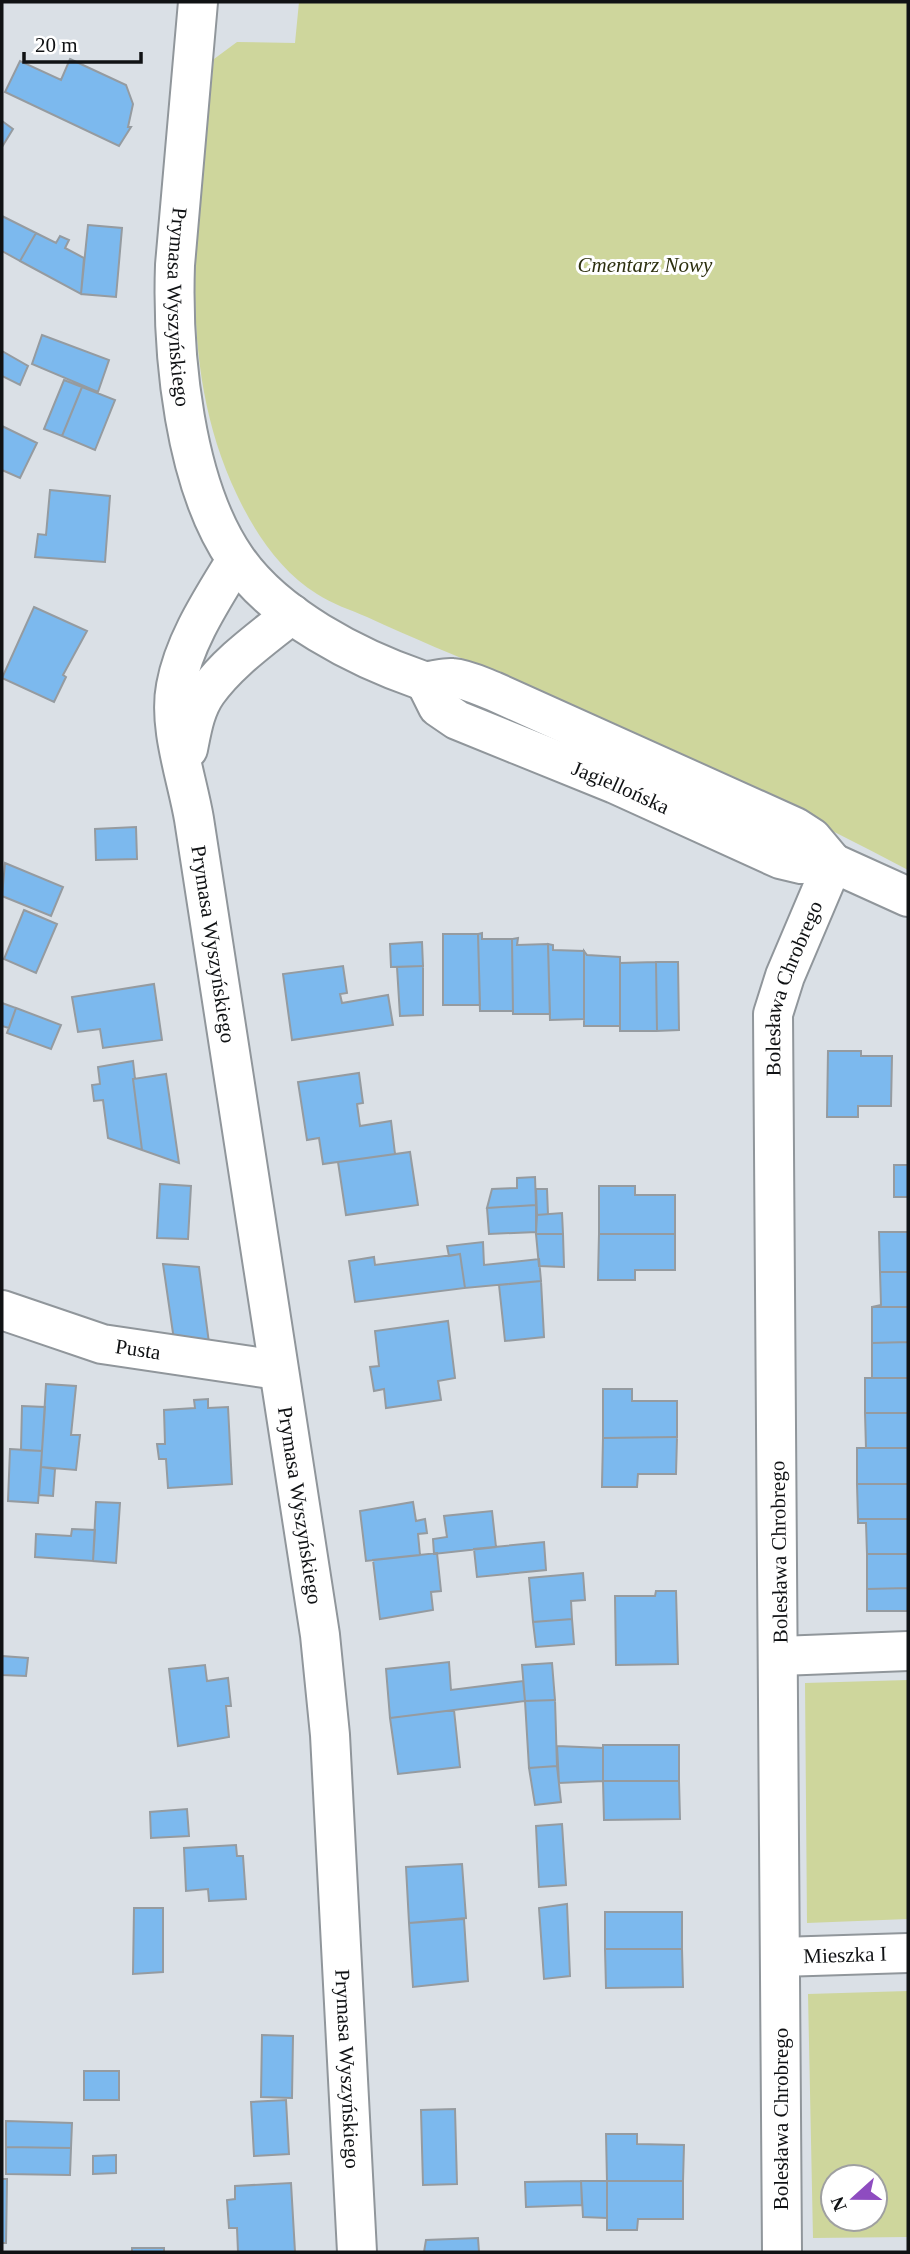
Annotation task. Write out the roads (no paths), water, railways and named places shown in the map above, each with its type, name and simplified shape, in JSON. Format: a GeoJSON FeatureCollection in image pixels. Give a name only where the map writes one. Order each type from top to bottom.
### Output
{"type":"FeatureCollection","features":[{"type":"Feature","properties":{"kind":"street","name":"Prymasa Wyszyńskiego"},"geometry":{"type":"LineString","coordinates":[[184,764],[194,719],[207,692],[242,656],[292,614],[236,560],[215,523],[201,485],[178,383],[175,265],[198,2]]}},
{"type":"Feature","properties":{"kind":"street","name":"Prymasa Wyszyńskiego"},"geometry":{"type":"LineString","coordinates":[[236,560],[192,640],[176,687],[177,728],[320,1635],[330,1735],[357,2252]]}},
{"type":"Feature","properties":{"kind":"street","name":"Jagiellońska"},"geometry":{"type":"LineString","coordinates":[[292,614],[349,650],[425,681],[438,707],[457,720],[615,784],[780,859],[801,864],[833,863],[908,897]]}},
{"type":"Feature","properties":{"kind":"street","name":"Bolesława Chrobrego"},"geometry":{"type":"LineString","coordinates":[[782,2252],[780,1656],[773,1014],[785,976],[833,863]]}},
{"type":"Feature","properties":{"kind":"street","name":"Pusta"},"geometry":{"type":"LineString","coordinates":[[2,1310],[102,1344],[278,1370]]}},
{"type":"Feature","properties":{"kind":"street"},"geometry":{"type":"LineString","coordinates":[[780,1656],[908,1651]]}},
{"type":"Feature","properties":{"kind":"street","name":"Mieszka I"},"geometry":{"type":"LineString","coordinates":[[780,1957],[908,1953]]}},
{"type":"Feature","properties":{"kind":"park label","name":"Cmentarz Nowy"},"geometry":{"type":"Point","coordinates":[645,265]}}]}
